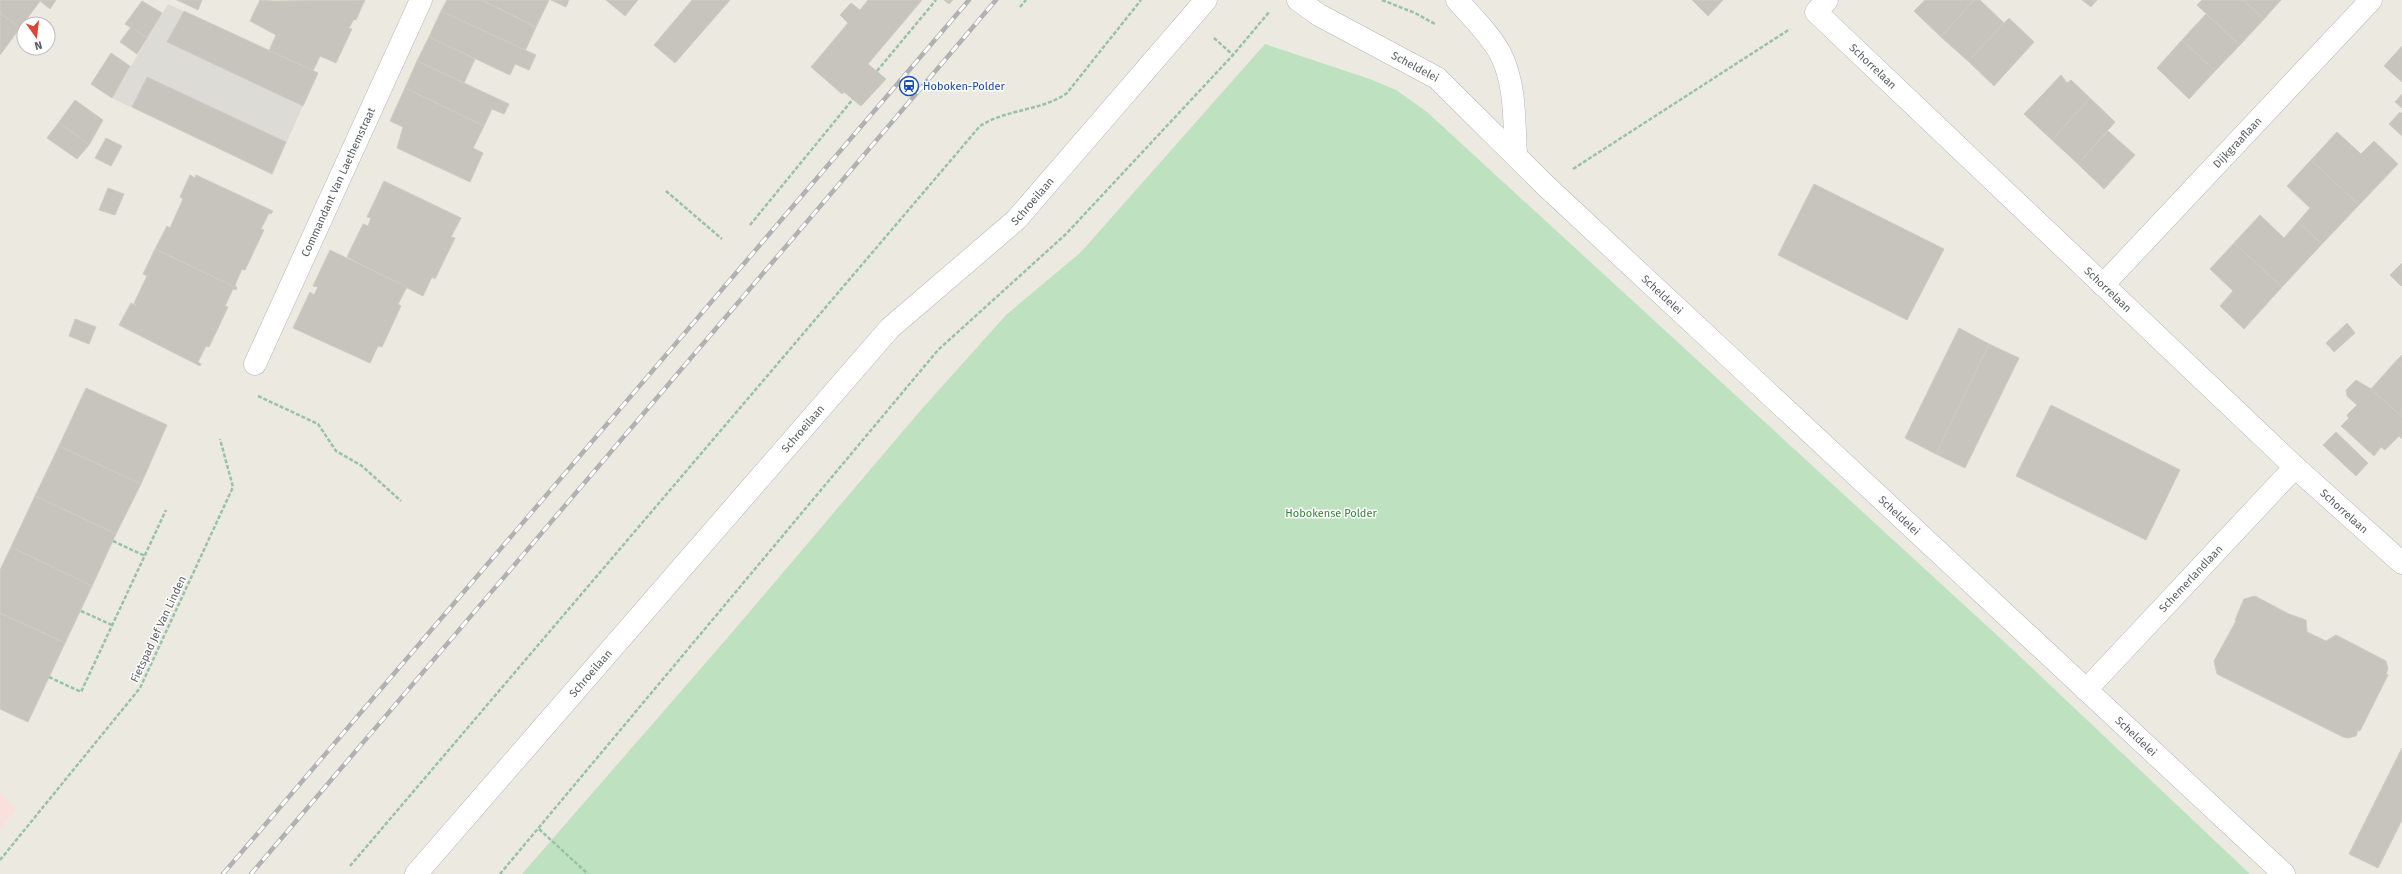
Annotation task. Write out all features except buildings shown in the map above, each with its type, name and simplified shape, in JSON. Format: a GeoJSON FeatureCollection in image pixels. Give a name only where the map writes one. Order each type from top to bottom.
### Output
{"type":"FeatureCollection","features":[{"type":"Feature","properties":{"kind":"street","name":"Commandant Van Laethemstraat"},"geometry":{"type":"LineString","coordinates":[[255,364],[421,0]]}},
{"type":"Feature","properties":{"kind":"street","name":"Schroeilaan"},"geometry":{"type":"LineString","coordinates":[[416,874],[890,328],[1016,220],[1206,0]]}},
{"type":"Feature","properties":{"kind":"street","name":"Scheldelei"},"geometry":{"type":"LineString","coordinates":[[1298,0],[1319,15],[1437,78],[1546,186],[2284,874]]}},
{"type":"Feature","properties":{"kind":"street"},"geometry":{"type":"LineString","coordinates":[[1457,0],[1499,52],[1508,74],[1513,102],[1516,156]]}},
{"type":"Feature","properties":{"kind":"street","name":"Dijkgraaflaan"},"geometry":{"type":"LineString","coordinates":[[2103,285],[2371,0]]}},
{"type":"Feature","properties":{"kind":"street","name":"Schorrelaan"},"geometry":{"type":"LineString","coordinates":[[1821,6],[2103,285],[2295,467],[2400,558]]}},
{"type":"Feature","properties":{"kind":"street","name":"Schemerlandlaan"},"geometry":{"type":"LineString","coordinates":[[2086,690],[2295,467]]}},
{"type":"Feature","properties":{"kind":"path"},"geometry":{"type":"LineString","coordinates":[[877,71],[936,0]]}},
{"type":"Feature","properties":{"kind":"path"},"geometry":{"type":"LineString","coordinates":[[1020,7],[1026,0]]}},
{"type":"Feature","properties":{"kind":"path"},"geometry":{"type":"LineString","coordinates":[[350,866],[980,126],[993,118],[1056,100],[1067,93],[1141,0]]}},
{"type":"Feature","properties":{"kind":"path"},"geometry":{"type":"LineString","coordinates":[[500,874],[938,350],[1066,234],[1233,55],[1275,5]]}},
{"type":"Feature","properties":{"kind":"path"},"geometry":{"type":"LineString","coordinates":[[1546,186],[1821,6]]}},
{"type":"Feature","properties":{"kind":"path"},"geometry":{"type":"LineString","coordinates":[[750,225],[853,99]]}},
{"type":"Feature","properties":{"kind":"path"},"geometry":{"type":"LineString","coordinates":[[666,191],[722,239]]}},
{"type":"Feature","properties":{"kind":"path"},"geometry":{"type":"LineString","coordinates":[[257,396],[318,424],[336,451],[362,466],[401,501]]}},
{"type":"Feature","properties":{"kind":"path","name":"Fietspad Jef Van Linden"},"geometry":{"type":"LineString","coordinates":[[0,860],[140,688],[233,487],[220,439]]}},
{"type":"Feature","properties":{"kind":"path"},"geometry":{"type":"LineString","coordinates":[[49,677],[81,692],[166,510]]}},
{"type":"Feature","properties":{"kind":"path"},"geometry":{"type":"LineString","coordinates":[[113,541],[145,556]]}},
{"type":"Feature","properties":{"kind":"path"},"geometry":{"type":"LineString","coordinates":[[81,611],[112,625]]}},
{"type":"Feature","properties":{"kind":"path"},"geometry":{"type":"LineString","coordinates":[[539,829],[588,874]]}},
{"type":"Feature","properties":{"kind":"shaded area"},"geometry":{"type":"Polygon","coordinates":[[[168,4],[313,71],[303,106],[272,174],[112,98],[168,4]]]}},
{"type":"Feature","properties":{"kind":"shaded area"},"geometry":{"type":"Polygon","coordinates":[[[0,792],[16,810],[0,829],[0,792]]]}},
{"type":"Feature","properties":{"kind":"green space","name":"Hobokense Polder"},"geometry":{"type":"Polygon","coordinates":[[[1265,44],[1370,79],[1396,90],[1427,112],[2012,649],[2250,874],[522,874],[729,636],[920,411],[1006,315],[1081,252],[1265,44]]]}},
{"type":"Feature","properties":{"kind":"railway"},"geometry":{"type":"LineString","coordinates":[[223,874],[969,0]]}},
{"type":"Feature","properties":{"kind":"railway"},"geometry":{"type":"LineString","coordinates":[[251,874],[996,0]]}},
{"type":"Feature","properties":{"kind":"place","name":"Hoboken-Polder"},"geometry":{"type":"Point","coordinates":[909,86]}}]}
